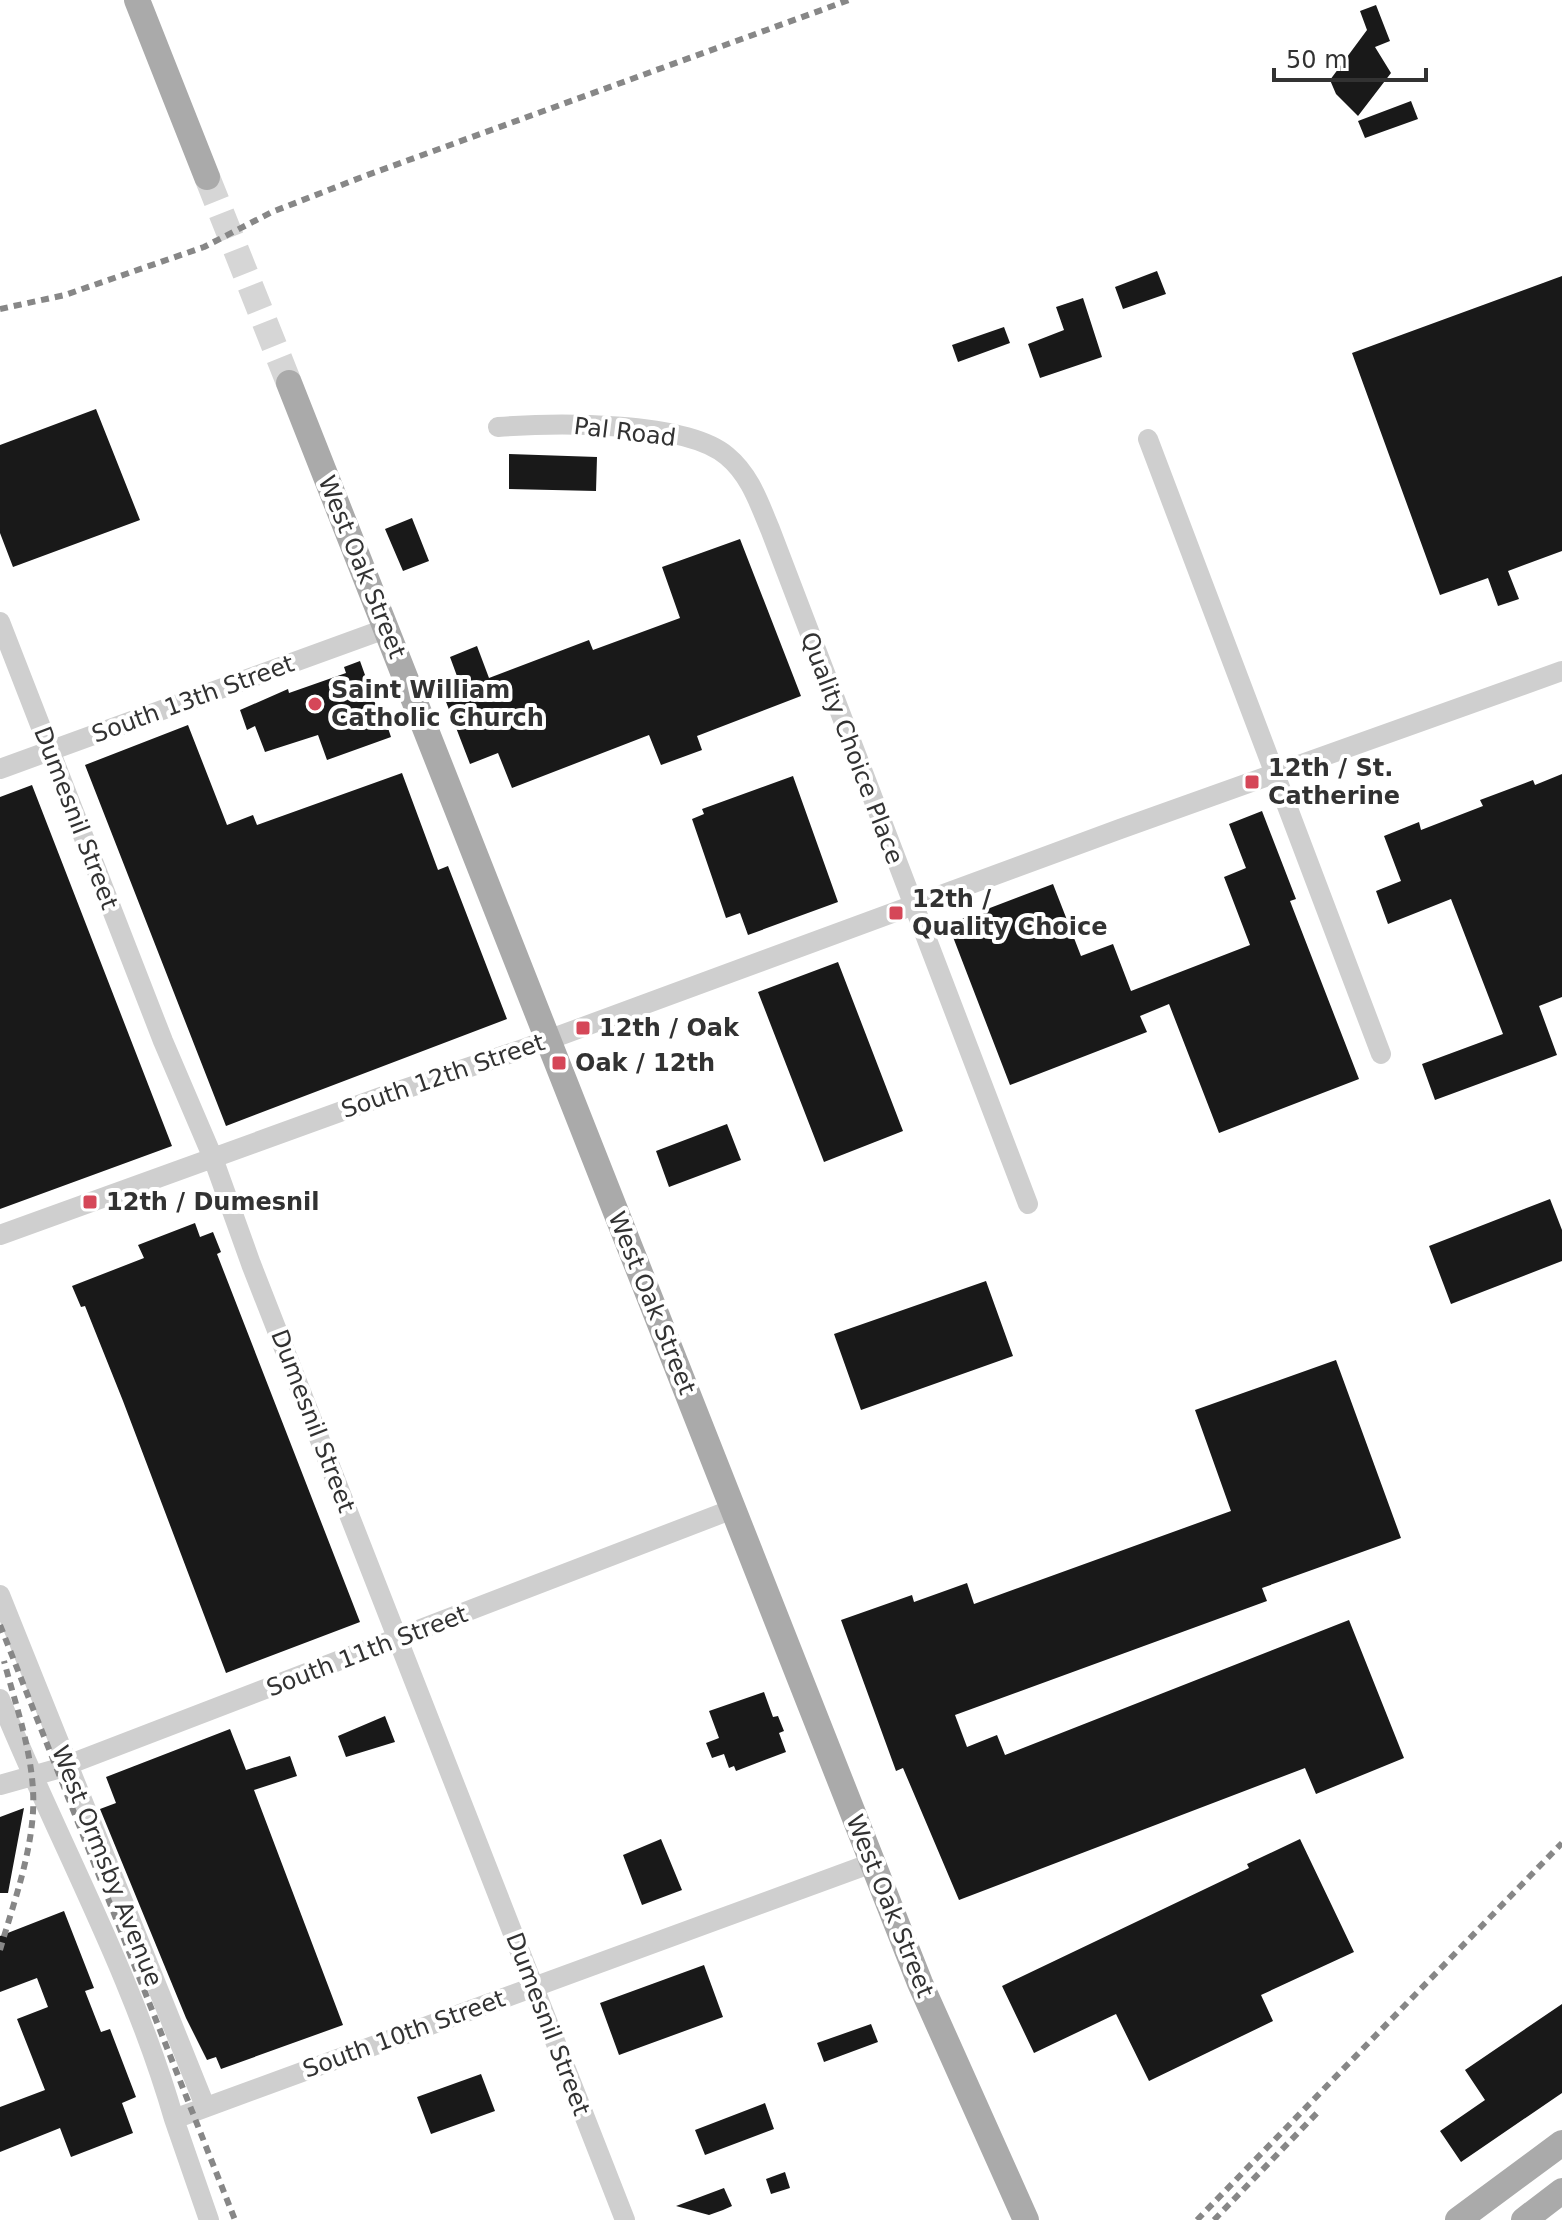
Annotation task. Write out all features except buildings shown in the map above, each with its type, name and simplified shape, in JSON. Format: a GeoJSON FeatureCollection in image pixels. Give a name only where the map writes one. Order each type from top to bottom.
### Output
{"type":"FeatureCollection","features":[{"type":"Feature","properties":{"kind":"main road"},"geometry":{"type":"LineString","coordinates":[[137,0],[207,177]]}},
{"type":"Feature","properties":{"kind":"main road","name":"West Oak Street"},"geometry":{"type":"LineString","coordinates":[[289,383],[920,1983],[1026,2220]]}},
{"type":"Feature","properties":{"kind":"main road"},"geometry":{"type":"LineString","coordinates":[[1458,2220],[1562,2143]]}},
{"type":"Feature","properties":{"kind":"main road"},"geometry":{"type":"LineString","coordinates":[[1524,2220],[1562,2191]]}},
{"type":"Feature","properties":{"kind":"street","name":"Pal Road"},"geometry":{"type":"LineString","coordinates":[[498,427],[576,425],[655,432],[700,442],[725,453],[743,472]]}},
{"type":"Feature","properties":{"kind":"street"},"geometry":{"type":"LineString","coordinates":[[1148,439],[1381,1054]]}},
{"type":"Feature","properties":{"kind":"street","name":"Quality Choice Place"},"geometry":{"type":"LineString","coordinates":[[743,472],[776,544],[1028,1204]]}},
{"type":"Feature","properties":{"kind":"street","name":"Dumesnil Street"},"geometry":{"type":"LineString","coordinates":[[0,622],[184,1093],[213,1158],[246,1251],[625,2220]]}},
{"type":"Feature","properties":{"kind":"street","name":"South 13th Street"},"geometry":{"type":"LineString","coordinates":[[0,769],[385,629]]}},
{"type":"Feature","properties":{"kind":"street","name":"South 12th Street"},"geometry":{"type":"LineString","coordinates":[[0,1235],[550,1040],[1562,671]]}},
{"type":"Feature","properties":{"kind":"street","name":"South 11th Street"},"geometry":{"type":"LineString","coordinates":[[0,1785],[66,1765],[733,1509]]}},
{"type":"Feature","properties":{"kind":"street","name":"West Ormsby Avenue"},"geometry":{"type":"LineString","coordinates":[[0,1595],[205,2106]]}},
{"type":"Feature","properties":{"kind":"street","name":"West Ormsby Avenue"},"geometry":{"type":"LineString","coordinates":[[0,1699],[114,1957],[209,2220]]}},
{"type":"Feature","properties":{"kind":"street","name":"South 10th Street"},"geometry":{"type":"LineString","coordinates":[[205,2106],[872,1863]]}},
{"type":"Feature","properties":{"kind":"street"},"geometry":{"type":"LineString","coordinates":[[174,2119],[205,2106]]}},
{"type":"Feature","properties":{"kind":"tunnel"},"geometry":{"type":"LineString","coordinates":[[207,177],[289,383]]}},
{"type":"Feature","properties":{"kind":"railway"},"geometry":{"type":"LineString","coordinates":[[0,309],[65,295],[204,247],[272,212],[362,177],[849,0]]}},
{"type":"Feature","properties":{"kind":"railway"},"geometry":{"type":"LineString","coordinates":[[0,1625],[235,2220]]}},
{"type":"Feature","properties":{"kind":"railway"},"geometry":{"type":"LineString","coordinates":[[0,1950],[25,1864],[33,1812],[29,1755],[4,1661]]}},
{"type":"Feature","properties":{"kind":"railway"},"geometry":{"type":"LineString","coordinates":[[1197,2220],[1562,1843]]}},
{"type":"Feature","properties":{"kind":"railway"},"geometry":{"type":"LineString","coordinates":[[1214,2220],[1318,2112]]}},
{"type":"Feature","properties":{"kind":"place","name":"Saint William Catholic Church"},"geometry":{"type":"Point","coordinates":[315,704]}},
{"type":"Feature","properties":{"kind":"place","name":"12th / St. Catherine"},"geometry":{"type":"Point","coordinates":[1252,782]}},
{"type":"Feature","properties":{"kind":"place","name":"12th / Quality Choice"},"geometry":{"type":"Point","coordinates":[896,913]}},
{"type":"Feature","properties":{"kind":"place","name":"12th / Oak"},"geometry":{"type":"Point","coordinates":[583,1028]}},
{"type":"Feature","properties":{"kind":"place","name":"Oak / 12th"},"geometry":{"type":"Point","coordinates":[559,1063]}},
{"type":"Feature","properties":{"kind":"place","name":"12th / Dumesnil"},"geometry":{"type":"Point","coordinates":[90,1202]}}]}
